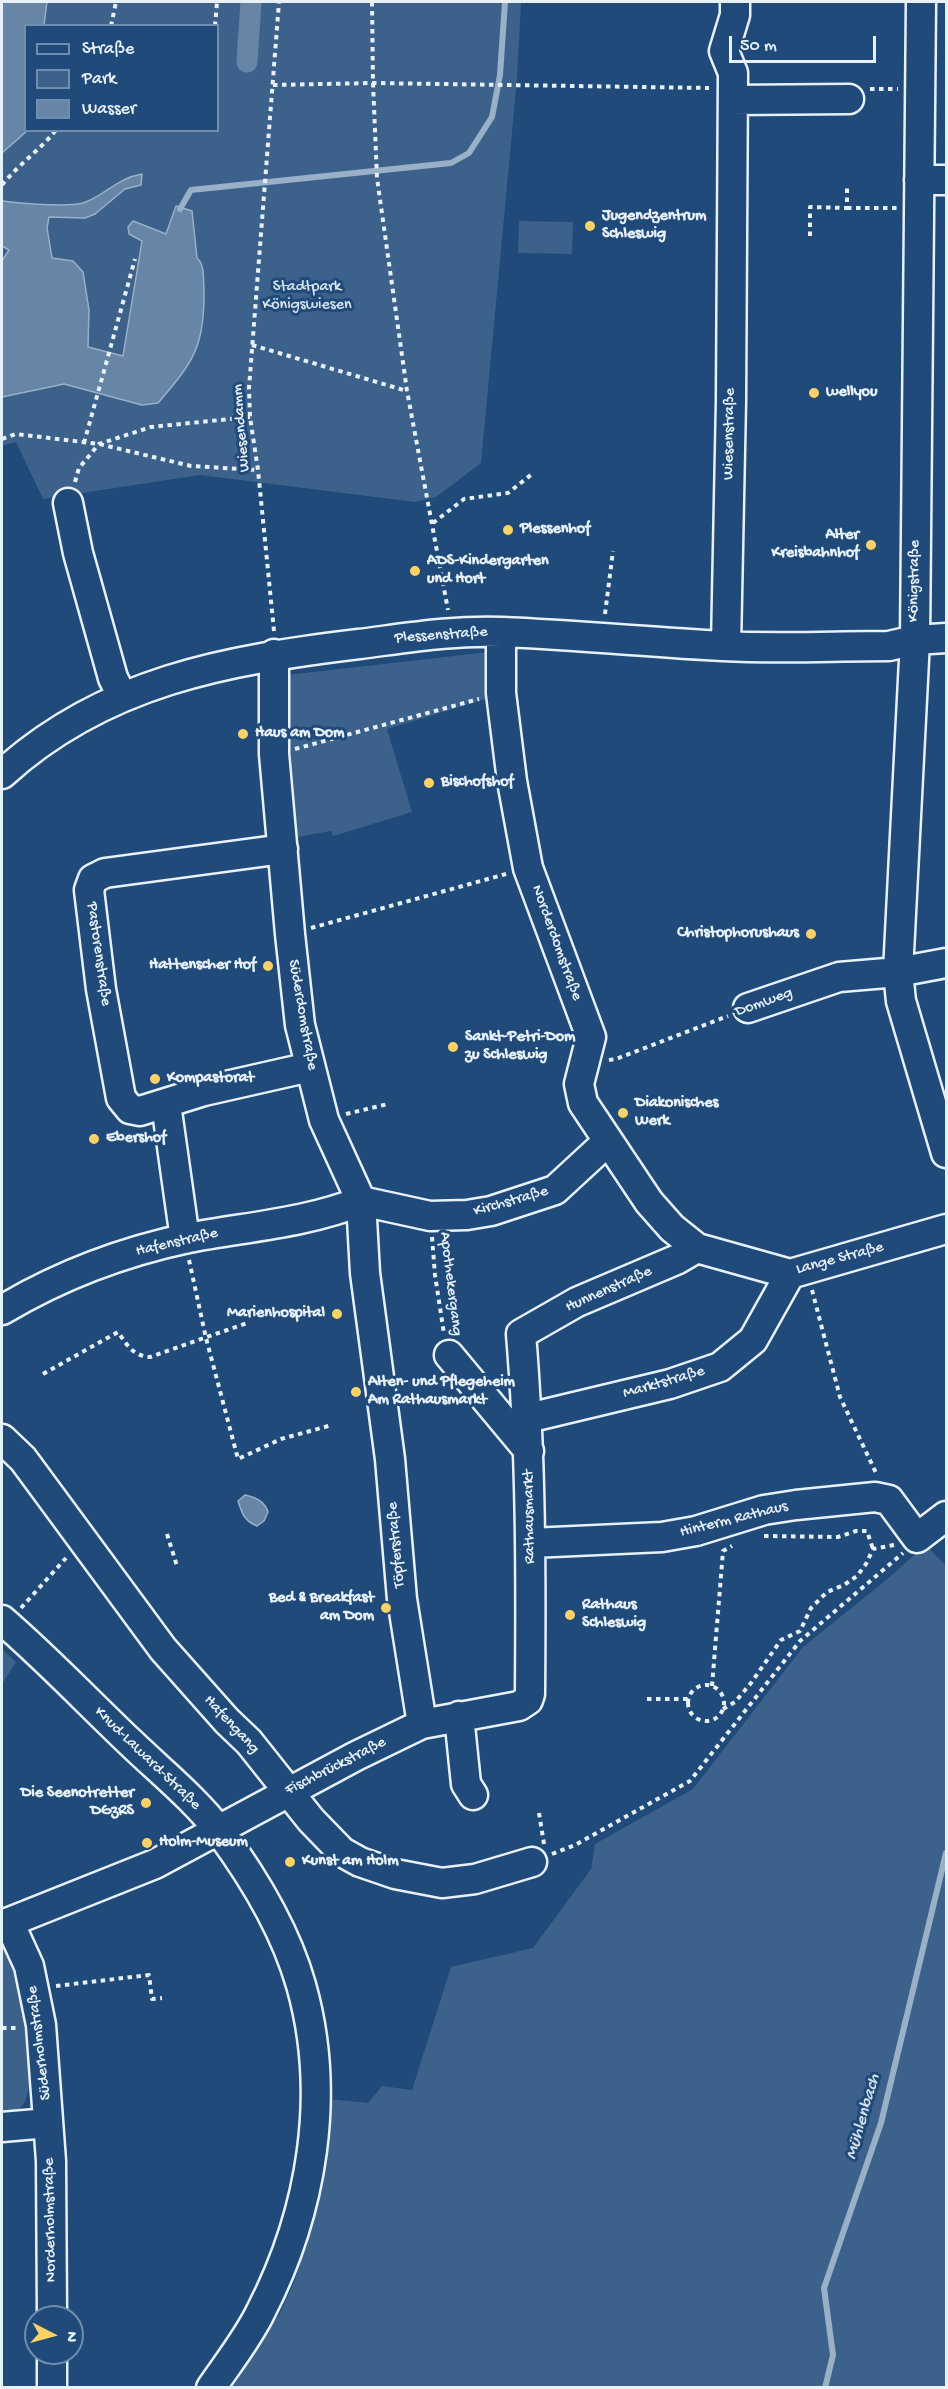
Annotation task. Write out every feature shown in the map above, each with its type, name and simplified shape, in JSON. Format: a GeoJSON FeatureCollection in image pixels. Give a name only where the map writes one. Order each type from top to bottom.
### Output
{"type":"FeatureCollection","features":[{"type":"Feature","properties":{"kind":"street","name":"Wiesenstraße"},"geometry":{"type":"LineString","coordinates":[[726,646],[731,401],[720,248],[731,221],[733,73],[724,51],[735,15],[735,2]]}},
{"type":"Feature","properties":{"kind":"street","name":"Königstraße"},"geometry":{"type":"LineString","coordinates":[[921,2],[933,180],[919,208],[915,639],[898,972],[901,1001],[946,1153]]}},
{"type":"Feature","properties":{"kind":"street"},"geometry":{"type":"LineString","coordinates":[[733,94],[849,99]]}},
{"type":"Feature","properties":{"kind":"street"},"geometry":{"type":"LineString","coordinates":[[68,503],[78,553],[106,656],[122,696]]}},
{"type":"Feature","properties":{"kind":"street","name":"Plessenstraße"},"geometry":{"type":"LineString","coordinates":[[2,774],[33,748],[78,719],[122,696],[185,674],[274,654],[452,632],[501,632],[726,646],[889,646],[915,639],[946,638]]}},
{"type":"Feature","properties":{"kind":"street","name":"Norderdomstraße"},"geometry":{"type":"LineString","coordinates":[[501,632],[501,693],[512,781],[528,868],[591,1037],[579,1084],[583,1103],[649,1202],[672,1228],[698,1248]]}},
{"type":"Feature","properties":{"kind":"street","name":"Süderdomstraße"},"geometry":{"type":"LineString","coordinates":[[274,654],[274,754],[300,1025],[324,1120],[361,1201],[365,1273],[378,1366]]}},
{"type":"Feature","properties":{"kind":"street","name":"Pastorenstraße"},"geometry":{"type":"LineString","coordinates":[[283,849],[105,873],[93,879],[89,890],[94,935],[101,989],[121,1098],[130,1109],[140,1111],[204,1091],[310,1067]]}},
{"type":"Feature","properties":{"kind":"street","name":"Domweg"},"geometry":{"type":"LineString","coordinates":[[748,1008],[839,976],[898,972],[946,963]]}},
{"type":"Feature","properties":{"kind":"street"},"geometry":{"type":"LineString","coordinates":[[166,1104],[185,1239]]}},
{"type":"Feature","properties":{"kind":"street","name":"Kirchstraße"},"geometry":{"type":"LineString","coordinates":[[361,1201],[430,1216],[467,1215],[491,1211],[555,1190],[607,1142]]}},
{"type":"Feature","properties":{"kind":"street","name":"Hafenstraße"},"geometry":{"type":"LineString","coordinates":[[2,1310],[31,1293],[96,1263],[185,1239],[337,1211],[361,1201]]}},
{"type":"Feature","properties":{"kind":"street","name":"Lange Straße"},"geometry":{"type":"LineString","coordinates":[[698,1248],[798,1271],[946,1232]]}},
{"type":"Feature","properties":{"kind":"street","name":"Hunnenstraße"},"geometry":{"type":"LineString","coordinates":[[521,1334],[578,1302],[678,1259],[698,1248]]}},
{"type":"Feature","properties":{"kind":"street","name":"Marktstraße"},"geometry":{"type":"LineString","coordinates":[[528,1418],[670,1384],[720,1367],[753,1340],[798,1271]]}},
{"type":"Feature","properties":{"kind":"street","name":"Rathausmarkt"},"geometry":{"type":"LineString","coordinates":[[521,1334],[528,1418],[531,1543],[530,1694],[528,1700]]}},
{"type":"Feature","properties":{"kind":"street"},"geometry":{"type":"LineString","coordinates":[[449,1355],[529,1451]]}},
{"type":"Feature","properties":{"kind":"street","name":"Töpferstraße"},"geometry":{"type":"LineString","coordinates":[[378,1366],[390,1459],[402,1599],[422,1724]]}},
{"type":"Feature","properties":{"kind":"street","name":"Hafengang"},"geometry":{"type":"LineString","coordinates":[[2,1439],[23,1459],[163,1649],[227,1721],[249,1742],[311,1820],[342,1852],[360,1862],[395,1874],[442,1883],[475,1879],[532,1862]]}},
{"type":"Feature","properties":{"kind":"street","name":"Hinterm Rathaus"},"geometry":{"type":"LineString","coordinates":[[531,1543],[662,1537],[696,1531],[764,1510],[875,1497],[889,1500]]}},
{"type":"Feature","properties":{"kind":"street"},"geometry":{"type":"LineString","coordinates":[[889,1500],[913,1543],[946,1516]]}},
{"type":"Feature","properties":{"kind":"street","name":"Knud-Laward-Straße"},"geometry":{"type":"LineString","coordinates":[[4,1622],[189,1798],[219,1830],[255,1883],[275,1921],[300,1984],[312,2045],[315,2123],[310,2166],[300,2215],[284,2262],[260,2314],[211,2388]]}},
{"type":"Feature","properties":{"kind":"street","name":"Fischbrückstraße"},"geometry":{"type":"LineString","coordinates":[[219,1830],[288,1791],[422,1724],[519,1706],[528,1700]]}},
{"type":"Feature","properties":{"kind":"street"},"geometry":{"type":"LineString","coordinates":[[459,1716],[466,1784],[472,1795]]}},
{"type":"Feature","properties":{"kind":"street","name":"Süderholmstraße"},"geometry":{"type":"LineString","coordinates":[[2,2127],[48,2123],[41,2025],[35,1989],[29,1966],[5,1924],[155,1864],[219,1830]]}},
{"type":"Feature","properties":{"kind":"street","name":"Norderholmstraße"},"geometry":{"type":"LineString","coordinates":[[48,2123],[51,2161],[52,2305]]}},
{"type":"Feature","properties":{"kind":"street"},"geometry":{"type":"LineString","coordinates":[[52,2365],[52,2388]]}},
{"type":"Feature","properties":{"kind":"path"},"geometry":{"type":"LineString","coordinates":[[111,24],[116,2]]}},
{"type":"Feature","properties":{"kind":"path"},"geometry":{"type":"LineString","coordinates":[[215,24],[217,2]]}},
{"type":"Feature","properties":{"kind":"path"},"geometry":{"type":"LineString","coordinates":[[279,2],[273,85],[373,83],[515,85],[733,94]]}},
{"type":"Feature","properties":{"kind":"path"},"geometry":{"type":"LineString","coordinates":[[372,2],[377,178],[407,391],[452,632]]}},
{"type":"Feature","properties":{"kind":"path","name":"Wiesendamm"},"geometry":{"type":"LineString","coordinates":[[273,85],[252,345],[250,417],[258,470],[274,627],[274,654]]}},
{"type":"Feature","properties":{"kind":"path"},"geometry":{"type":"LineString","coordinates":[[2,184],[54,132]]}},
{"type":"Feature","properties":{"kind":"path"},"geometry":{"type":"LineString","coordinates":[[847,188],[847,208]]}},
{"type":"Feature","properties":{"kind":"path"},"geometry":{"type":"LineString","coordinates":[[810,236],[810,207],[919,208]]}},
{"type":"Feature","properties":{"kind":"path"},"geometry":{"type":"LineString","coordinates":[[84,443],[135,259]]}},
{"type":"Feature","properties":{"kind":"path"},"geometry":{"type":"LineString","coordinates":[[252,345],[407,391]]}},
{"type":"Feature","properties":{"kind":"path"},"geometry":{"type":"LineString","coordinates":[[68,503],[79,468],[99,444],[151,427],[250,417]]}},
{"type":"Feature","properties":{"kind":"path"},"geometry":{"type":"LineString","coordinates":[[2,440],[16,434],[99,444],[191,466],[258,470]]}},
{"type":"Feature","properties":{"kind":"path"},"geometry":{"type":"LineString","coordinates":[[433,523],[464,499],[508,493],[532,474]]}},
{"type":"Feature","properties":{"kind":"path"},"geometry":{"type":"LineString","coordinates":[[602,639],[613,551]]}},
{"type":"Feature","properties":{"kind":"path"},"geometry":{"type":"LineString","coordinates":[[274,754],[480,699]]}},
{"type":"Feature","properties":{"kind":"path"},"geometry":{"type":"LineString","coordinates":[[290,934],[528,868]]}},
{"type":"Feature","properties":{"kind":"path","name":"Domweg"},"geometry":{"type":"LineString","coordinates":[[586,1062],[616,1059],[748,1008]]}},
{"type":"Feature","properties":{"kind":"path"},"geometry":{"type":"LineString","coordinates":[[324,1120],[388,1104]]}},
{"type":"Feature","properties":{"kind":"path","name":"Apothekergang"},"geometry":{"type":"LineString","coordinates":[[430,1216],[435,1275],[449,1355]]}},
{"type":"Feature","properties":{"kind":"path"},"geometry":{"type":"LineString","coordinates":[[185,1239],[206,1338],[238,1459],[281,1439],[332,1425]]}},
{"type":"Feature","properties":{"kind":"path"},"geometry":{"type":"LineString","coordinates":[[798,1271],[840,1397],[889,1500]]}},
{"type":"Feature","properties":{"kind":"path"},"geometry":{"type":"LineString","coordinates":[[43,1374],[118,1332],[129,1349],[140,1356],[150,1357],[247,1323]]}},
{"type":"Feature","properties":{"kind":"path"},"geometry":{"type":"LineString","coordinates":[[723,1709],[722,1696],[712,1686],[697,1687],[688,1699],[690,1712],[700,1721],[714,1719],[723,1709],[735,1702],[781,1640],[800,1631],[811,1608],[827,1592],[844,1585],[857,1576],[866,1564],[873,1548],[867,1531],[856,1531],[838,1536],[756,1537]]}},
{"type":"Feature","properties":{"kind":"path"},"geometry":{"type":"LineString","coordinates":[[167,1534],[177,1566]]}},
{"type":"Feature","properties":{"kind":"path"},"geometry":{"type":"LineString","coordinates":[[4,1622],[82,1540]]}},
{"type":"Feature","properties":{"kind":"path"},"geometry":{"type":"LineString","coordinates":[[712,1686],[723,1551],[738,1543]]}},
{"type":"Feature","properties":{"kind":"path"},"geometry":{"type":"LineString","coordinates":[[873,1548],[913,1543]]}},
{"type":"Feature","properties":{"kind":"path"},"geometry":{"type":"LineString","coordinates":[[539,1814],[547,1857],[575,1845],[690,1781],[800,1641],[913,1543]]}},
{"type":"Feature","properties":{"kind":"path"},"geometry":{"type":"LineString","coordinates":[[647,1699],[688,1699]]}},
{"type":"Feature","properties":{"kind":"path"},"geometry":{"type":"LineString","coordinates":[[35,1989],[149,1975],[152,2000],[162,1998]]}},
{"type":"Feature","properties":{"kind":"path"},"geometry":{"type":"LineString","coordinates":[[2,2028],[23,2028]]}},
{"type":"Feature","properties":{"kind":"green space","name":"Stadtpark Königswiesen"},"geometry":{"type":"Polygon","coordinates":[[[47,2],[521,2],[517,79],[481,463],[436,497],[415,502],[200,475],[43,499],[16,442],[2,446],[2,153],[26,132],[219,132],[219,24],[44,24],[47,2]]]}},
{"type":"Feature","properties":{"kind":"green space"},"geometry":{"type":"Polygon","coordinates":[[[519,221],[573,222],[572,254],[518,253],[519,221]]]}},
{"type":"Feature","properties":{"kind":"green space"},"geometry":{"type":"Polygon","coordinates":[[[489,652],[492,697],[387,729],[412,812],[333,836],[331,831],[292,838],[278,676],[489,652]]]}},
{"type":"Feature","properties":{"kind":"green space"},"geometry":{"type":"Polygon","coordinates":[[[927,1544],[946,1565],[946,2387],[223,2388],[279,2315],[295,2280],[324,2167],[328,2099],[368,2103],[382,2086],[412,2090],[451,1967],[533,1948],[591,1869],[595,1844],[693,1789],[803,1647],[927,1544]]]}},
{"type":"Feature","properties":{"kind":"green space"},"geometry":{"type":"Polygon","coordinates":[[[2,1649],[16,1662],[2,1684],[2,1649]]]}},
{"type":"Feature","properties":{"kind":"green space"},"geometry":{"type":"Polygon","coordinates":[[[2,1946],[17,1958],[34,2068],[25,2102],[17,2112],[2,2118],[2,1946]]]}},
{"type":"Feature","properties":{"kind":"water"},"geometry":{"type":"Polygon","coordinates":[[[2,2],[47,2],[44,24],[24,24],[24,132],[26,132],[2,153],[2,2]]]}},
{"type":"Feature","properties":{"kind":"water"},"geometry":{"type":"Polygon","coordinates":[[[142,174],[141,185],[125,189],[95,214],[85,218],[49,217],[47,228],[52,258],[73,261],[83,272],[89,310],[88,347],[123,356],[142,241],[129,234],[128,227],[133,221],[166,234],[176,206],[192,211],[197,258],[203,272],[204,309],[199,339],[189,364],[158,403],[142,405],[64,384],[2,397],[2,261],[9,250],[2,246],[2,201],[54,205],[83,203],[125,179],[142,174]]]}},
{"type":"Feature","properties":{"kind":"water"},"geometry":{"type":"Polygon","coordinates":[[[245,1495],[259,1500],[268,1512],[264,1521],[257,1526],[246,1519],[241,1509],[238,1501],[245,1495]]]}},
{"type":"Feature","properties":{"kind":"waterway"},"geometry":{"type":"LineString","coordinates":[[247,62],[251,2]]}},
{"type":"Feature","properties":{"kind":"waterway"},"geometry":{"type":"LineString","coordinates":[[180,209],[191,190],[451,163],[469,153],[492,117],[500,75],[505,2]]}},
{"type":"Feature","properties":{"kind":"waterway","name":"Mühlenbach"},"geometry":{"type":"LineString","coordinates":[[825,2388],[833,2355],[824,2288],[881,2123],[946,1853]]}},
{"type":"Feature","properties":{"kind":"place","name":"Jugendzentrum Schleswig"},"geometry":{"type":"Point","coordinates":[590,226]}},
{"type":"Feature","properties":{"kind":"place","name":"wellyou"},"geometry":{"type":"Point","coordinates":[814,393]}},
{"type":"Feature","properties":{"kind":"place","name":"Plessenhof"},"geometry":{"type":"Point","coordinates":[508,530]}},
{"type":"Feature","properties":{"kind":"place","name":"Alter Kreisbahnhof"},"geometry":{"type":"Point","coordinates":[871,545]}},
{"type":"Feature","properties":{"kind":"place","name":"ADS-Kindergarten und Hort"},"geometry":{"type":"Point","coordinates":[415,571]}},
{"type":"Feature","properties":{"kind":"place","name":"Haus am Dom"},"geometry":{"type":"Point","coordinates":[243,734]}},
{"type":"Feature","properties":{"kind":"place","name":"Bischofshof"},"geometry":{"type":"Point","coordinates":[429,783]}},
{"type":"Feature","properties":{"kind":"place","name":"Christophorushaus"},"geometry":{"type":"Point","coordinates":[811,934]}},
{"type":"Feature","properties":{"kind":"place","name":"Hattenscher Hof"},"geometry":{"type":"Point","coordinates":[268,966]}},
{"type":"Feature","properties":{"kind":"place","name":"Sankt-Petri-Dom zu Schleswig"},"geometry":{"type":"Point","coordinates":[453,1047]}},
{"type":"Feature","properties":{"kind":"place","name":"Kompastorat"},"geometry":{"type":"Point","coordinates":[155,1079]}},
{"type":"Feature","properties":{"kind":"place","name":"Diakonisches Werk"},"geometry":{"type":"Point","coordinates":[623,1113]}},
{"type":"Feature","properties":{"kind":"place","name":"Ebershof"},"geometry":{"type":"Point","coordinates":[94,1139]}},
{"type":"Feature","properties":{"kind":"place","name":"Marienhospital"},"geometry":{"type":"Point","coordinates":[337,1314]}},
{"type":"Feature","properties":{"kind":"place","name":"Alten- und Pflegeheim Am Rathausmarkt"},"geometry":{"type":"Point","coordinates":[356,1392]}},
{"type":"Feature","properties":{"kind":"place","name":"Bed & Breakfast am Dom"},"geometry":{"type":"Point","coordinates":[386,1608]}},
{"type":"Feature","properties":{"kind":"place","name":"Rathaus Schleswig"},"geometry":{"type":"Point","coordinates":[570,1615]}},
{"type":"Feature","properties":{"kind":"place","name":"Die Seenotretter DGzRS"},"geometry":{"type":"Point","coordinates":[146,1803]}},
{"type":"Feature","properties":{"kind":"place","name":"Holm-Museum"},"geometry":{"type":"Point","coordinates":[147,1843]}},
{"type":"Feature","properties":{"kind":"place","name":"Kunst am Holm"},"geometry":{"type":"Point","coordinates":[290,1862]}}]}
